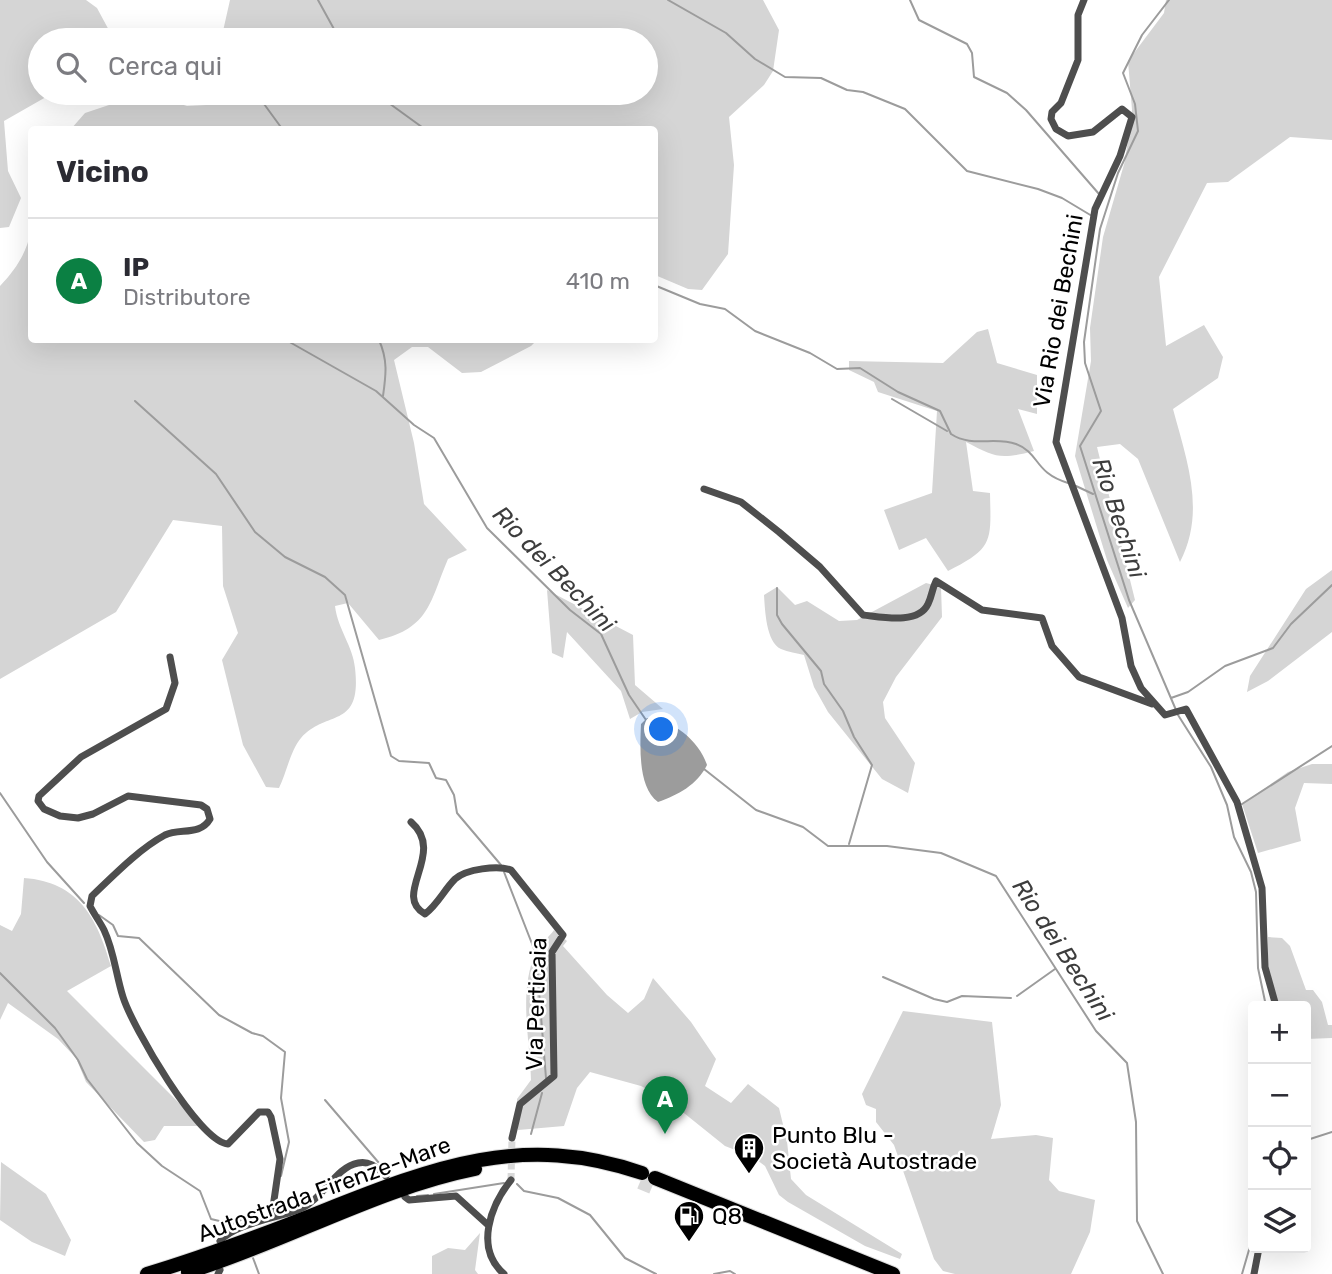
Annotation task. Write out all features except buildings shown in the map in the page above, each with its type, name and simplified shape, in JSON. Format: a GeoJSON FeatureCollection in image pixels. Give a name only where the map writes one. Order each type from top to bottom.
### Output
{"type":"FeatureCollection","features":[{"type":"Feature","properties":{"kind":"highway","name":"Autostrada Firenze-Mare"},"geometry":{"type":"LineString","coordinates":[[147,1274],[231,1247],[449,1165],[494,1157],[549,1155],[600,1162],[894,1274]]}},
{"type":"Feature","properties":{"kind":"highway","name":"Autostrada Firenze-Mare"},"geometry":{"type":"LineString","coordinates":[[180,1274],[265,1245],[408,1188],[460,1172],[511,1165],[590,1169],[647,1180],[864,1274]]}},
{"type":"Feature","properties":{"kind":"street","name":"Via Rio dei Bechini"},"geometry":{"type":"LineString","coordinates":[[1084,0],[1077,15],[1078,60],[1069,87],[1052,112],[1051,119],[1056,129],[1068,136],[1093,132],[1122,109],[1132,117],[1124,146],[1095,209],[1055,442],[1122,618],[1131,666],[1153,705]]}},
{"type":"Feature","properties":{"kind":"street"},"geometry":{"type":"LineString","coordinates":[[704,489],[741,502],[820,567],[863,615],[899,618],[919,613],[927,607],[936,582],[982,610],[1042,618],[1052,646],[1079,677],[1153,705],[1165,715],[1186,709],[1237,802],[1262,888],[1265,967],[1275,1001]]}},
{"type":"Feature","properties":{"kind":"street"},"geometry":{"type":"LineString","coordinates":[[170,657],[174,683],[166,709],[80,757],[39,796],[38,801],[44,808],[69,817],[84,817],[128,796],[201,805],[207,809],[210,819],[207,825],[200,829],[173,832],[158,840],[92,896],[90,906],[104,930],[127,1008],[159,1067],[202,1126],[224,1144],[228,1144],[259,1112],[268,1112],[271,1117],[279,1159],[272,1214]]}},
{"type":"Feature","properties":{"kind":"street","name":"Via Perticaia"},"geometry":{"type":"LineString","coordinates":[[411,822],[420,830],[426,847],[414,889],[415,903],[420,911],[425,914],[435,906],[456,879],[466,874],[502,867],[511,870],[563,935],[552,952],[554,1076],[520,1104],[512,1138]]}},
{"type":"Feature","properties":{"kind":"street"},"geometry":{"type":"LineString","coordinates":[[220,1241],[272,1214],[286,1214],[314,1201],[344,1170],[357,1163],[370,1164],[386,1176]]}},
{"type":"Feature","properties":{"kind":"street"},"geometry":{"type":"LineString","coordinates":[[504,1274],[491,1258],[488,1225],[500,1192],[511,1180]]}},
{"type":"Feature","properties":{"kind":"street"},"geometry":{"type":"LineString","coordinates":[[405,1197],[409,1200],[456,1196],[488,1225]]}},
{"type":"Feature","properties":{"kind":"street"},"geometry":{"type":"LineString","coordinates":[[1254,1274],[1258,1253]]}},
{"type":"Feature","properties":{"kind":"shaded area"},"geometry":{"type":"Polygon","coordinates":[[[0,0],[86,0],[97,8],[108,28],[28,28],[28,105],[32,105],[4,121],[8,171],[21,198],[9,227],[0,228],[0,0]]]}},
{"type":"Feature","properties":{"kind":"shaded area"},"geometry":{"type":"Polygon","coordinates":[[[230,0],[763,0],[779,30],[773,71],[764,85],[729,117],[734,165],[728,254],[702,290],[688,289],[658,276],[658,126],[74,126],[85,113],[109,105],[658,105],[658,28],[224,28],[230,0]]]}},
{"type":"Feature","properties":{"kind":"shaded area"},"geometry":{"type":"Polygon","coordinates":[[[1166,0],[1332,0],[1332,140],[1290,137],[1228,182],[1207,183],[1159,277],[1166,346],[1204,325],[1223,357],[1218,378],[1173,409],[1192,486],[1193,505],[1188,543],[1180,562],[1138,459],[1120,444],[1097,447],[1135,600],[1128,608],[1107,560],[1075,456],[1091,361],[1090,328],[1103,237],[1125,161],[1132,110],[1128,61],[1164,13],[1166,0]]]}},
{"type":"Feature","properties":{"kind":"shaded area"},"geometry":{"type":"Polygon","coordinates":[[[28,241],[28,343],[534,343],[481,372],[462,373],[428,347],[412,347],[394,360],[414,443],[424,504],[467,550],[448,559],[426,611],[409,628],[396,635],[379,640],[348,603],[335,606],[354,660],[356,688],[353,701],[348,710],[311,729],[301,738],[294,748],[279,788],[266,787],[243,745],[222,660],[238,633],[223,586],[222,526],[173,520],[116,612],[0,679],[0,286],[20,261],[28,241]]]}},
{"type":"Feature","properties":{"kind":"shaded area"},"geometry":{"type":"Polygon","coordinates":[[[988,329],[997,363],[1037,375],[1037,414],[1018,409],[1034,451],[998,456],[966,442],[973,491],[990,493],[989,533],[982,549],[948,571],[926,538],[899,550],[884,510],[932,493],[937,411],[878,392],[874,382],[849,370],[849,361],[943,363],[977,332],[988,329]]]}},
{"type":"Feature","properties":{"kind":"shaded area"},"geometry":{"type":"Polygon","coordinates":[[[1332,570],[1332,632],[1268,681],[1247,692],[1250,676],[1306,589],[1332,570]]]}},
{"type":"Feature","properties":{"kind":"shaded area"},"geometry":{"type":"Polygon","coordinates":[[[926,583],[941,587],[942,617],[896,677],[883,702],[885,718],[915,763],[908,793],[882,779],[828,712],[814,687],[804,655],[781,649],[772,640],[767,625],[764,595],[777,587],[795,605],[807,601],[839,621],[857,620],[926,583]]]}},
{"type":"Feature","properties":{"kind":"shaded area"},"geometry":{"type":"Polygon","coordinates":[[[547,590],[633,635],[635,685],[663,709],[642,712],[630,719],[621,691],[567,632],[563,658],[552,653],[547,590]]]}},
{"type":"Feature","properties":{"kind":"shaded area"},"geometry":{"type":"Polygon","coordinates":[[[647,718],[666,722],[684,733],[698,748],[707,765],[698,778],[686,788],[658,802],[647,787],[642,766],[641,724],[647,718]]]}},
{"type":"Feature","properties":{"kind":"shaded area"},"geometry":{"type":"Polygon","coordinates":[[[1312,764],[1332,764],[1332,784],[1304,783],[1295,808],[1301,841],[1258,853],[1242,804],[1288,772],[1312,764]]]}},
{"type":"Feature","properties":{"kind":"shaded area"},"geometry":{"type":"Polygon","coordinates":[[[24,878],[59,887],[72,895],[92,918],[111,966],[67,991],[197,1121],[197,1126],[164,1126],[155,1140],[144,1142],[86,1082],[76,1058],[58,1039],[8,1003],[0,1020],[0,925],[12,931],[21,914],[24,878]]]}},
{"type":"Feature","properties":{"kind":"shaded area"},"geometry":{"type":"Polygon","coordinates":[[[554,930],[567,941],[563,946],[607,995],[628,1013],[644,999],[653,978],[691,1022],[716,1059],[705,1086],[731,1103],[748,1084],[779,1108],[787,1141],[791,1179],[806,1195],[902,1254],[900,1259],[865,1246],[788,1202],[779,1195],[765,1166],[753,1157],[725,1146],[669,1101],[641,1086],[590,1072],[577,1088],[564,1126],[518,1130],[517,1099],[531,1080],[526,1015],[527,983],[536,952],[554,930]]]}},
{"type":"Feature","properties":{"kind":"shaded area"},"geometry":{"type":"Polygon","coordinates":[[[1268,937],[1282,938],[1290,946],[1306,990],[1313,990],[1322,1002],[1328,1025],[1332,1025],[1332,1038],[1311,1039],[1311,1001],[1277,1001],[1268,970],[1268,937]]]}},
{"type":"Feature","properties":{"kind":"shaded area"},"geometry":{"type":"Polygon","coordinates":[[[903,1011],[992,1022],[1001,1105],[991,1139],[1036,1135],[1053,1138],[1049,1180],[1059,1191],[1095,1200],[1090,1232],[1071,1274],[955,1274],[943,1271],[934,1259],[894,1145],[876,1122],[876,1109],[866,1105],[862,1094],[903,1011]]]}},
{"type":"Feature","properties":{"kind":"shaded area"},"geometry":{"type":"Polygon","coordinates":[[[1,1162],[46,1194],[71,1240],[65,1256],[32,1242],[0,1220],[1,1162]]]}},
{"type":"Feature","properties":{"kind":"shaded area"},"geometry":{"type":"Polygon","coordinates":[[[480,1233],[475,1270],[478,1274],[432,1274],[432,1256],[448,1248],[465,1250],[480,1233]]]}},
{"type":"Feature","properties":{"kind":"waterway"},"geometry":{"type":"LineString","coordinates":[[318,0],[333,28]]}},
{"type":"Feature","properties":{"kind":"waterway"},"geometry":{"type":"LineString","coordinates":[[668,0],[726,33],[755,59],[785,77],[821,78],[847,90],[863,92],[905,109],[967,171],[1038,189],[1062,198],[1092,216]]}},
{"type":"Feature","properties":{"kind":"waterway"},"geometry":{"type":"LineString","coordinates":[[910,0],[919,20],[967,44],[972,53],[974,77],[1007,93],[1026,110],[1099,194]]}},
{"type":"Feature","properties":{"kind":"waterway","name":"Rio Bechini"},"geometry":{"type":"LineString","coordinates":[[1169,0],[1142,35],[1123,73],[1135,104],[1138,131],[1118,173],[1100,229],[1084,342],[1085,363],[1101,411],[1080,446],[1129,600],[1176,710]]}},
{"type":"Feature","properties":{"kind":"waterway","name":"Rio dei Bechini"},"geometry":{"type":"LineString","coordinates":[[265,105],[280,126]]}},
{"type":"Feature","properties":{"kind":"waterway"},"geometry":{"type":"LineString","coordinates":[[392,105],[420,126]]}},
{"type":"Feature","properties":{"kind":"waterway"},"geometry":{"type":"LineString","coordinates":[[658,287],[700,304],[725,309],[755,331],[810,353],[837,369],[860,368],[898,392],[940,411],[951,434]]}},
{"type":"Feature","properties":{"kind":"waterway","name":"Rio dei Bechini"},"geometry":{"type":"LineString","coordinates":[[291,343],[376,391],[414,425],[434,438],[487,528],[570,610],[601,634],[629,695],[646,720]]}},
{"type":"Feature","properties":{"kind":"waterway","name":"Rio dei Bechini"},"geometry":{"type":"LineString","coordinates":[[380,343],[386,368],[383,396]]}},
{"type":"Feature","properties":{"kind":"waterway"},"geometry":{"type":"LineString","coordinates":[[892,399],[947,431]]}},
{"type":"Feature","properties":{"kind":"waterway"},"geometry":{"type":"LineString","coordinates":[[135,401],[216,474],[255,532],[285,557],[325,577],[345,595],[391,756],[399,761],[429,763],[436,778],[446,780],[454,795],[457,813],[501,865]]}},
{"type":"Feature","properties":{"kind":"waterway"},"geometry":{"type":"LineString","coordinates":[[951,434],[967,440],[1016,444],[1029,452],[1049,474],[1068,483]]}},
{"type":"Feature","properties":{"kind":"waterway"},"geometry":{"type":"LineString","coordinates":[[1076,486],[1093,494]]}},
{"type":"Feature","properties":{"kind":"waterway"},"geometry":{"type":"LineString","coordinates":[[1171,698],[1188,692],[1225,666],[1273,648],[1291,624],[1332,585]]}},
{"type":"Feature","properties":{"kind":"waterway"},"geometry":{"type":"LineString","coordinates":[[777,588],[777,615],[821,671],[824,684],[843,711],[854,737],[872,765],[849,844]]}},
{"type":"Feature","properties":{"kind":"waterway","name":"Rio Bechini"},"geometry":{"type":"LineString","coordinates":[[1178,715],[1211,767],[1227,805],[1234,837],[1251,872],[1256,892],[1258,968],[1265,1001]]}},
{"type":"Feature","properties":{"kind":"waterway"},"geometry":{"type":"LineString","coordinates":[[1242,804],[1332,746]]}},
{"type":"Feature","properties":{"kind":"waterway","name":"Rio dei Bechini"},"geometry":{"type":"LineString","coordinates":[[704,769],[756,810],[803,827],[828,846],[887,846],[941,853],[996,876],[1096,1031],[1127,1063],[1136,1122],[1137,1221],[1163,1274]]}},
{"type":"Feature","properties":{"kind":"waterway"},"geometry":{"type":"LineString","coordinates":[[0,793],[47,862],[84,903]]}},
{"type":"Feature","properties":{"kind":"waterway"},"geometry":{"type":"LineString","coordinates":[[504,872],[536,954],[546,1078]]}},
{"type":"Feature","properties":{"kind":"waterway"},"geometry":{"type":"LineString","coordinates":[[99,915],[113,925],[118,936],[139,938],[219,1015],[263,1036],[285,1052],[281,1098],[289,1142],[281,1176]]}},
{"type":"Feature","properties":{"kind":"waterway"},"geometry":{"type":"LineString","coordinates":[[1017,996],[1055,969]]}},
{"type":"Feature","properties":{"kind":"waterway"},"geometry":{"type":"LineString","coordinates":[[0,973],[55,1028],[78,1060],[87,1079],[137,1143],[162,1166],[200,1191],[211,1219],[232,1224],[267,1208]]}},
{"type":"Feature","properties":{"kind":"waterway"},"geometry":{"type":"LineString","coordinates":[[883,977],[947,1002],[962,996],[1011,998]]}},
{"type":"Feature","properties":{"kind":"waterway"},"geometry":{"type":"LineString","coordinates":[[531,1134],[542,1093]]}},
{"type":"Feature","properties":{"kind":"waterway"},"geometry":{"type":"LineString","coordinates":[[325,1100],[385,1170]]}},
{"type":"Feature","properties":{"kind":"waterway"},"geometry":{"type":"LineString","coordinates":[[1311,1139],[1332,1132]]}},
{"type":"Feature","properties":{"kind":"waterway"},"geometry":{"type":"LineString","coordinates":[[434,1194],[504,1183]]}},
{"type":"Feature","properties":{"kind":"waterway"},"geometry":{"type":"LineString","coordinates":[[517,1184],[524,1191],[558,1198],[590,1215],[625,1258],[656,1274]]}},
{"type":"Feature","properties":{"kind":"waterway"},"geometry":{"type":"LineString","coordinates":[[417,1196],[428,1195]]}},
{"type":"Feature","properties":{"kind":"waterway","name":"Rio Bechini"},"geometry":{"type":"LineString","coordinates":[[1242,1274],[1248,1253]]}},
{"type":"Feature","properties":{"kind":"waterway"},"geometry":{"type":"LineString","coordinates":[[253,1258],[259,1274]]}},
{"type":"Feature","properties":{"kind":"waterway"},"geometry":{"type":"LineString","coordinates":[[714,1274],[730,1271],[735,1274]]}},
{"type":"Feature","properties":{"kind":"tunnel"},"geometry":{"type":"LineString","coordinates":[[511,1180],[512,1138]]}},
{"type":"Feature","properties":{"kind":"tunnel"},"geometry":{"type":"LineString","coordinates":[[640,1182],[652,1187]]}},
{"type":"Feature","properties":{"kind":"place","name":"IP"},"geometry":{"type":"Point","coordinates":[665,1134]}},
{"type":"Feature","properties":{"kind":"place","name":"Punto Blu - Società Autostrade"},"geometry":{"type":"Point","coordinates":[749,1175]}},
{"type":"Feature","properties":{"kind":"place","name":"Q8"},"geometry":{"type":"Point","coordinates":[689,1243]}}]}
